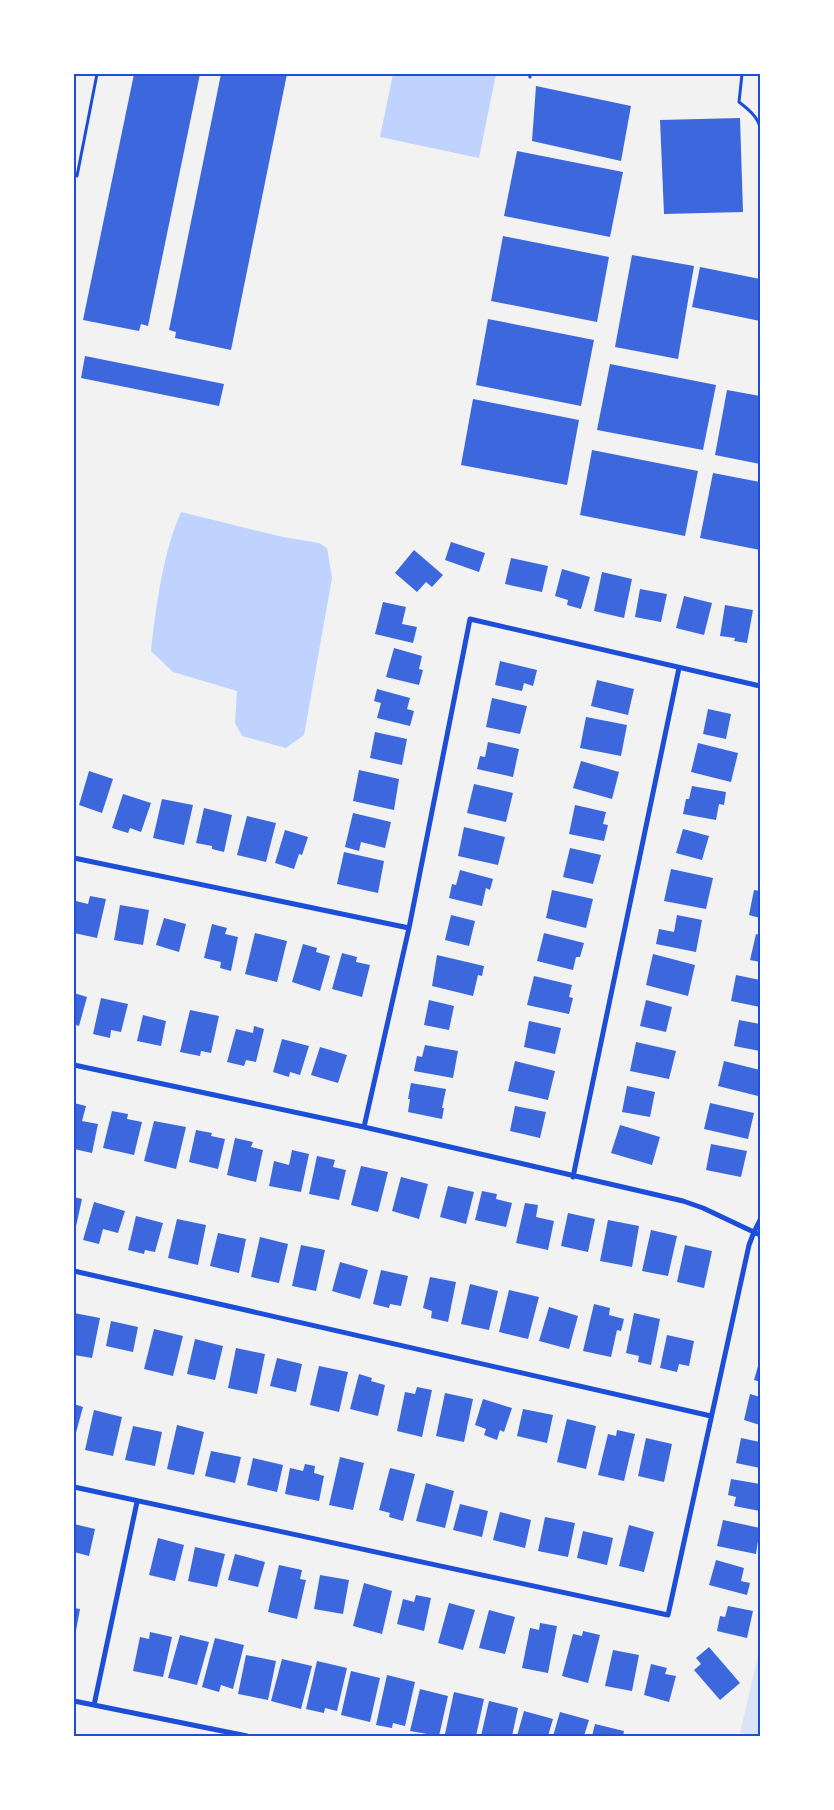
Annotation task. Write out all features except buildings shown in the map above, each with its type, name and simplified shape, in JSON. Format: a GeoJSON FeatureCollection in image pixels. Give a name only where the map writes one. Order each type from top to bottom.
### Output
{"type":"FeatureCollection","features":[{"type":"Feature","properties":{"kind":"street"},"geometry":{"type":"LineString","coordinates":[[364,1127],[409,928],[470,619],[760,686]]}},
{"type":"Feature","properties":{"kind":"street"},"geometry":{"type":"LineString","coordinates":[[574,1177],[679,668]]}},
{"type":"Feature","properties":{"kind":"street"},"geometry":{"type":"LineString","coordinates":[[74,858],[409,928]]}},
{"type":"Feature","properties":{"kind":"street"},"geometry":{"type":"LineString","coordinates":[[74,1065],[364,1127],[692,1203],[760,1235]]}},
{"type":"Feature","properties":{"kind":"street"},"geometry":{"type":"LineString","coordinates":[[74,1487],[668,1615],[711,1416],[754,1232],[760,1220]]}},
{"type":"Feature","properties":{"kind":"street"},"geometry":{"type":"LineString","coordinates":[[74,1271],[711,1416]]}},
{"type":"Feature","properties":{"kind":"street"},"geometry":{"type":"LineString","coordinates":[[94,1705],[137,1502]]}},
{"type":"Feature","properties":{"kind":"street"},"geometry":{"type":"LineString","coordinates":[[74,1701],[247,1736]]}},
{"type":"Feature","properties":{"kind":"lane"},"geometry":{"type":"LineString","coordinates":[[74,175],[77,176],[97,74]]}},
{"type":"Feature","properties":{"kind":"lane"},"geometry":{"type":"LineString","coordinates":[[742,74],[740,102],[751,112],[760,128]]}},
{"type":"Feature","properties":{"kind":"lane"},"geometry":{"type":"LineString","coordinates":[[760,157],[760,165]]}},
{"type":"Feature","properties":{"kind":"shaded area"},"geometry":{"type":"Polygon","coordinates":[[[760,1647],[760,1736],[740,1733],[760,1647]]]}},
{"type":"Feature","properties":{"kind":"water"},"geometry":{"type":"Polygon","coordinates":[[[393,74],[496,74],[479,158],[380,137],[393,74]]]}},
{"type":"Feature","properties":{"kind":"water"},"geometry":{"type":"Polygon","coordinates":[[[181,512],[283,537],[319,543],[327,548],[332,578],[304,735],[286,748],[242,736],[235,723],[237,691],[173,672],[151,651],[165,562],[169,544],[181,512]]]}}]}
